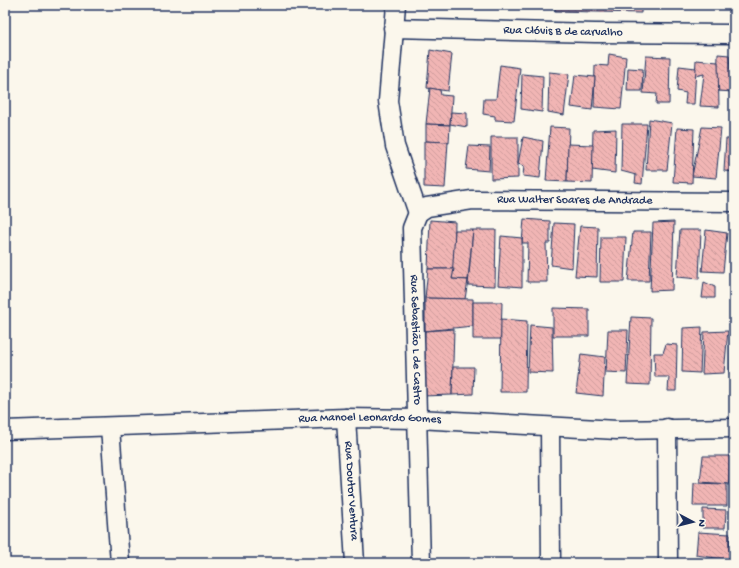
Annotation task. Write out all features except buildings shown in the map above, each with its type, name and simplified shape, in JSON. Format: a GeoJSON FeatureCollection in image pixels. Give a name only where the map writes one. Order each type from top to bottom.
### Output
{"type":"FeatureCollection","features":[{"type":"Feature","properties":{"kind":"street"},"geometry":{"type":"LineString","coordinates":[[396,5],[388,101],[395,146],[418,213]]}},
{"type":"Feature","properties":{"kind":"street","name":"Rua Clóvis B de carvalho"},"geometry":{"type":"LineString","coordinates":[[393,28],[595,33],[734,34]]}},
{"type":"Feature","properties":{"kind":"street","name":"Rua Walter Soares de Andrade"},"geometry":{"type":"LineString","coordinates":[[418,213],[427,207],[472,200],[734,202]]}},
{"type":"Feature","properties":{"kind":"street","name":"Rua Sebastião L de Castro"},"geometry":{"type":"LineString","coordinates":[[418,213],[412,228],[421,563]]}},
{"type":"Feature","properties":{"kind":"street","name":"Rua Manoel Leonardo Gomes"},"geometry":{"type":"LineString","coordinates":[[5,430],[346,418],[418,419],[617,430],[734,428]]}},
{"type":"Feature","properties":{"kind":"street","name":"Rua Doutor Ventura"},"geometry":{"type":"LineString","coordinates":[[346,418],[355,563]]}},
{"type":"Feature","properties":{"kind":"street"},"geometry":{"type":"LineString","coordinates":[[110,427],[120,563]]}},
{"type":"Feature","properties":{"kind":"street"},"geometry":{"type":"LineString","coordinates":[[550,427],[551,563]]}},
{"type":"Feature","properties":{"kind":"street"},"geometry":{"type":"LineString","coordinates":[[667,428],[668,563]]}}]}
